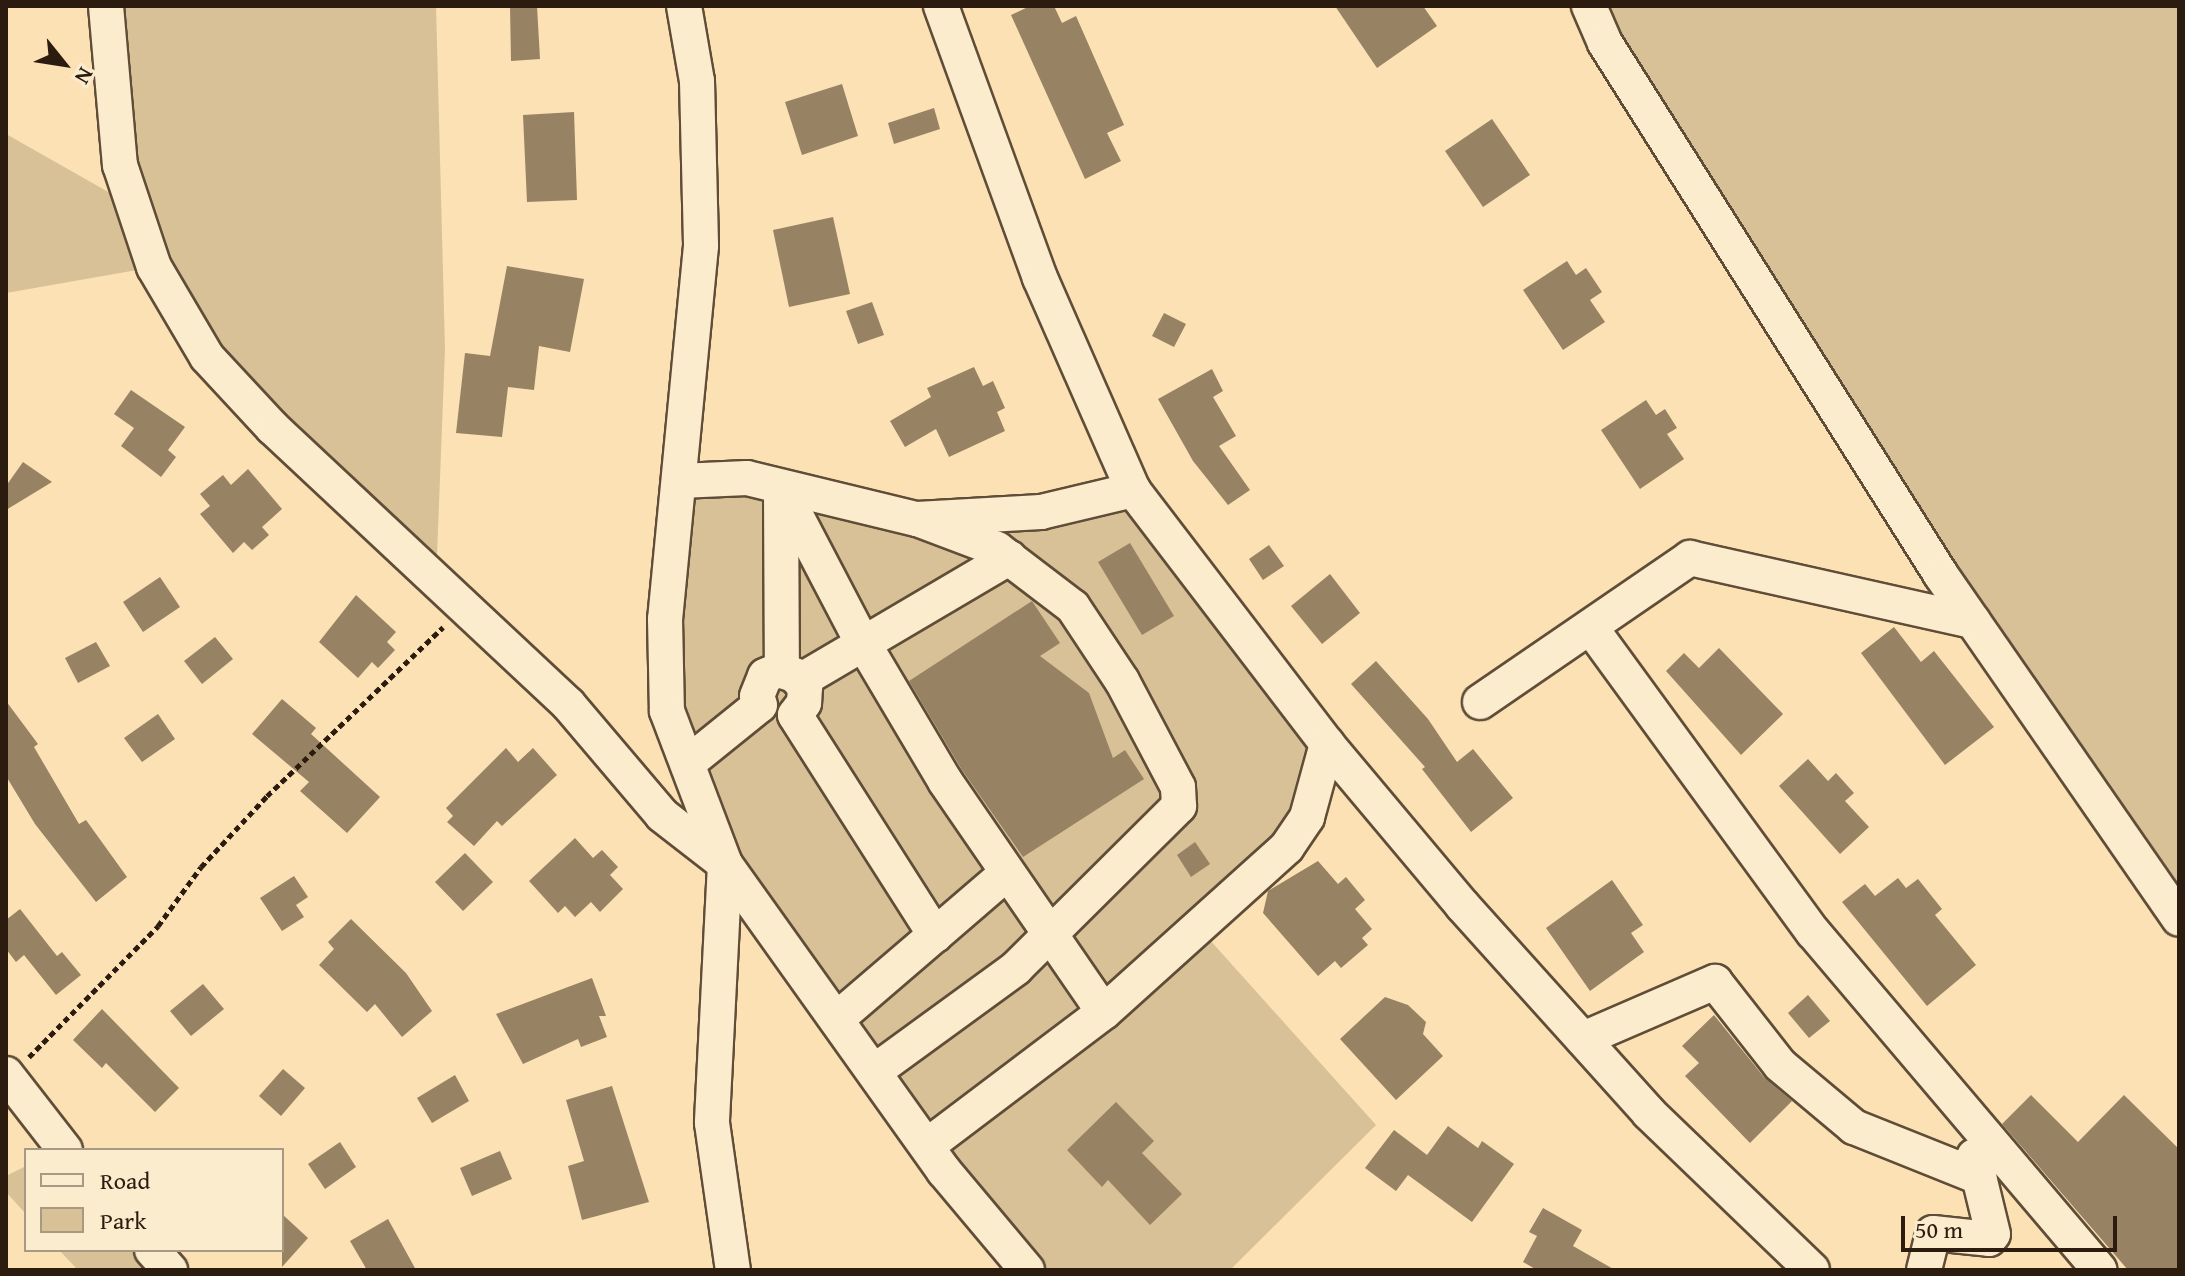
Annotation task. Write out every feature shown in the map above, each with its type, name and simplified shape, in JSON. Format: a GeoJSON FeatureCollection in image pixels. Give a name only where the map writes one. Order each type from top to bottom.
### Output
{"type":"FeatureCollection","features":[{"type":"Feature","properties":{"kind":"street"},"geometry":{"type":"LineString","coordinates":[[106,6],[120,165],[154,267],[207,357],[239,394],[568,704],[662,815],[725,864],[927,1146],[1027,1270]]}},
{"type":"Feature","properties":{"kind":"street"},"geometry":{"type":"LineString","coordinates":[[684,6],[697,81],[701,246],[666,650],[667,711],[725,864],[712,1123],[733,1270]]}},
{"type":"Feature","properties":{"kind":"street"},"geometry":{"type":"LineString","coordinates":[[941,6],[1040,278],[1133,490],[1327,744],[1583,1039],[1649,1113],[1812,1270]]}},
{"type":"Feature","properties":{"kind":"street"},"geometry":{"type":"LineString","coordinates":[[1589,6],[1605,43],[1973,621],[2179,919]]}},
{"type":"Feature","properties":{"kind":"street"},"geometry":{"type":"LineString","coordinates":[[680,481],[747,478],[917,519],[1009,558],[1073,607],[1122,681],[1178,787],[1179,806],[1016,968],[875,1071]]}},
{"type":"Feature","properties":{"kind":"street"},"geometry":{"type":"LineString","coordinates":[[781,487],[864,644],[1006,874],[1051,932],[1104,1012]]}},
{"type":"Feature","properties":{"kind":"street"},"geometry":{"type":"LineString","coordinates":[[781,487],[791,676]]}},
{"type":"Feature","properties":{"kind":"street"},"geometry":{"type":"LineString","coordinates":[[917,519],[1041,512],[1133,490]]}},
{"type":"Feature","properties":{"kind":"street"},"geometry":{"type":"LineString","coordinates":[[688,763],[760,705],[765,676],[791,676],[864,644],[1009,558]]}},
{"type":"Feature","properties":{"kind":"street"},"geometry":{"type":"LineString","coordinates":[[1480,702],[1690,558],[1973,621]]}},
{"type":"Feature","properties":{"kind":"street"},"geometry":{"type":"LineString","coordinates":[[1591,628],[1813,932],[2100,1270]]}},
{"type":"Feature","properties":{"kind":"street"},"geometry":{"type":"LineString","coordinates":[[791,676],[805,686],[804,703],[795,715],[935,935]]}},
{"type":"Feature","properties":{"kind":"street"},"geometry":{"type":"LineString","coordinates":[[927,1146],[1104,1012],[1287,847],[1307,817],[1327,744]]}},
{"type":"Feature","properties":{"kind":"street"},"geometry":{"type":"LineString","coordinates":[[838,1018],[1006,874]]}},
{"type":"Feature","properties":{"kind":"street"},"geometry":{"type":"LineString","coordinates":[[1583,1039],[1715,982],[1780,1065],[1854,1127],[1979,1177]]}},
{"type":"Feature","properties":{"kind":"street"},"geometry":{"type":"LineString","coordinates":[[6,1074],[63,1148]]}},
{"type":"Feature","properties":{"kind":"street"},"geometry":{"type":"LineString","coordinates":[[1924,1270],[1933,1233],[1992,1238],[1962,1109]]}},
{"type":"Feature","properties":{"kind":"street"},"geometry":{"type":"LineString","coordinates":[[154,1252],[170,1270]]}},
{"type":"Feature","properties":{"kind":"path"},"geometry":{"type":"LineString","coordinates":[[6,1074],[60,1031],[107,982],[267,796],[464,607]]}},
{"type":"Feature","properties":{"kind":"green space"},"geometry":{"type":"Polygon","coordinates":[[[106,6],[436,6],[445,349],[436,581],[273,428],[154,267],[6,293],[6,134],[133,206],[106,6]]]}},
{"type":"Feature","properties":{"kind":"green space"},"geometry":{"type":"Polygon","coordinates":[[[1589,6],[2179,6],[2179,919],[1589,6]]]}},
{"type":"Feature","properties":{"kind":"green space"},"geometry":{"type":"Polygon","coordinates":[[[668,485],[872,511],[1133,490],[1327,744],[1307,817],[1200,929],[1376,1125],[1230,1270],[1027,1270],[725,864],[654,616],[668,485]]]}},
{"type":"Feature","properties":{"kind":"green space"},"geometry":{"type":"Polygon","coordinates":[[[24,1167],[24,1212],[6,1192],[6,1176],[24,1167]]]}},
{"type":"Feature","properties":{"kind":"green space"},"geometry":{"type":"Polygon","coordinates":[[[61,1252],[154,1252],[170,1270],[78,1270],[61,1252]]]}},
{"type":"Feature","properties":{"kind":"building"},"geometry":{"type":"Polygon","coordinates":[[[510,6],[537,6],[540,59],[511,61],[510,6]]]}},
{"type":"Feature","properties":{"kind":"building"},"geometry":{"type":"Polygon","coordinates":[[[1030,6],[1054,6],[1062,23],[1076,16],[1124,125],[1107,133],[1121,161],[1085,179],[1011,15],[1030,6]]]}},
{"type":"Feature","properties":{"kind":"building"},"geometry":{"type":"Polygon","coordinates":[[[1335,6],[1423,6],[1437,26],[1377,68],[1335,6]]]}},
{"type":"Feature","properties":{"kind":"building"},"geometry":{"type":"Polygon","coordinates":[[[842,84],[858,136],[802,155],[785,102],[842,84]]]}},
{"type":"Feature","properties":{"kind":"building"},"geometry":{"type":"Polygon","coordinates":[[[934,108],[940,129],[894,144],[888,123],[934,108]]]}},
{"type":"Feature","properties":{"kind":"building"},"geometry":{"type":"Polygon","coordinates":[[[574,112],[577,200],[527,202],[523,115],[574,112]]]}},
{"type":"Feature","properties":{"kind":"building"},"geometry":{"type":"Polygon","coordinates":[[[1492,119],[1530,175],[1483,207],[1445,151],[1492,119]]]}},
{"type":"Feature","properties":{"kind":"building"},"geometry":{"type":"Polygon","coordinates":[[[833,217],[850,294],[789,307],[773,230],[833,217]]]}},
{"type":"Feature","properties":{"kind":"building"},"geometry":{"type":"Polygon","coordinates":[[[1567,261],[1576,275],[1586,268],[1602,292],[1590,300],[1605,322],[1563,350],[1523,290],[1567,261]]]}},
{"type":"Feature","properties":{"kind":"building"},"geometry":{"type":"Polygon","coordinates":[[[507,266],[584,279],[570,352],[539,346],[534,390],[508,387],[502,437],[456,433],[465,353],[490,356],[507,266]]]}},
{"type":"Feature","properties":{"kind":"building"},"geometry":{"type":"Polygon","coordinates":[[[872,302],[884,335],[858,344],[846,311],[872,302]]]}},
{"type":"Feature","properties":{"kind":"building"},"geometry":{"type":"Polygon","coordinates":[[[1164,313],[1186,324],[1174,347],[1152,336],[1164,313]]]}},
{"type":"Feature","properties":{"kind":"building"},"geometry":{"type":"Polygon","coordinates":[[[974,367],[983,386],[993,381],[1005,408],[997,412],[1005,431],[949,457],[936,429],[905,447],[890,421],[931,397],[927,388],[974,367]]]}},
{"type":"Feature","properties":{"kind":"building"},"geometry":{"type":"Polygon","coordinates":[[[1212,369],[1223,391],[1213,397],[1236,436],[1219,446],[1250,490],[1228,505],[1193,461],[1158,399],[1212,369]]]}},
{"type":"Feature","properties":{"kind":"building"},"geometry":{"type":"Polygon","coordinates":[[[131,390],[185,427],[168,450],[176,457],[161,477],[121,446],[134,428],[114,414],[131,390]]]}},
{"type":"Feature","properties":{"kind":"building"},"geometry":{"type":"Polygon","coordinates":[[[1646,400],[1656,415],[1665,409],[1677,428],[1667,434],[1684,459],[1640,489],[1601,430],[1646,400]]]}},
{"type":"Feature","properties":{"kind":"building"},"geometry":{"type":"Polygon","coordinates":[[[23,462],[52,482],[6,510],[6,486],[23,462]]]}},
{"type":"Feature","properties":{"kind":"building"},"geometry":{"type":"Polygon","coordinates":[[[248,469],[282,509],[262,527],[269,535],[252,550],[244,542],[233,553],[200,514],[210,506],[200,494],[223,475],[231,485],[248,469]]]}},
{"type":"Feature","properties":{"kind":"building"},"geometry":{"type":"Polygon","coordinates":[[[1130,543],[1174,616],[1142,635],[1098,562],[1130,543]]]}},
{"type":"Feature","properties":{"kind":"building"},"geometry":{"type":"Polygon","coordinates":[[[1269,545],[1284,566],[1263,580],[1249,559],[1269,545]]]}},
{"type":"Feature","properties":{"kind":"building"},"geometry":{"type":"Polygon","coordinates":[[[1330,574],[1360,613],[1322,644],[1291,606],[1330,574]]]}},
{"type":"Feature","properties":{"kind":"building"},"geometry":{"type":"Polygon","coordinates":[[[160,577],[180,607],[143,632],[123,602],[160,577]]]}},
{"type":"Feature","properties":{"kind":"building"},"geometry":{"type":"Polygon","coordinates":[[[356,595],[396,632],[387,642],[395,650],[378,668],[372,662],[358,678],[319,642],[356,595]]]}},
{"type":"Feature","properties":{"kind":"building"},"geometry":{"type":"Polygon","coordinates":[[[1032,601],[1060,643],[1040,656],[1089,693],[1113,758],[1125,750],[1144,779],[1023,857],[962,770],[909,681],[1032,601]]]}},
{"type":"Feature","properties":{"kind":"building"},"geometry":{"type":"Polygon","coordinates":[[[1894,627],[1921,662],[1934,651],[1994,727],[1945,765],[1861,653],[1894,627]]]}},
{"type":"Feature","properties":{"kind":"building"},"geometry":{"type":"Polygon","coordinates":[[[215,637],[233,659],[202,684],[184,661],[215,637]]]}},
{"type":"Feature","properties":{"kind":"building"},"geometry":{"type":"Polygon","coordinates":[[[96,642],[110,666],[78,683],[65,658],[96,642]]]}},
{"type":"Feature","properties":{"kind":"building"},"geometry":{"type":"Polygon","coordinates":[[[1719,648],[1783,714],[1741,755],[1666,671],[1684,653],[1699,668],[1719,648]]]}},
{"type":"Feature","properties":{"kind":"building"},"geometry":{"type":"Polygon","coordinates":[[[1376,661],[1428,719],[1457,762],[1473,749],[1513,798],[1471,832],[1422,769],[1425,767],[1351,684],[1376,661]]]}},
{"type":"Feature","properties":{"kind":"building"},"geometry":{"type":"Polygon","coordinates":[[[282,699],[316,728],[311,734],[380,797],[347,833],[300,791],[309,782],[252,734],[282,699]]]}},
{"type":"Feature","properties":{"kind":"building"},"geometry":{"type":"Polygon","coordinates":[[[6,701],[38,744],[34,747],[79,824],[86,820],[127,877],[96,902],[35,824],[6,776],[6,701]]]}},
{"type":"Feature","properties":{"kind":"building"},"geometry":{"type":"Polygon","coordinates":[[[158,714],[175,739],[142,762],[124,738],[158,714]]]}},
{"type":"Feature","properties":{"kind":"building"},"geometry":{"type":"Polygon","coordinates":[[[506,748],[518,762],[533,748],[557,775],[502,826],[497,821],[474,846],[447,822],[453,816],[446,808],[506,748]]]}},
{"type":"Feature","properties":{"kind":"building"},"geometry":{"type":"Polygon","coordinates":[[[1808,759],[1828,781],[1836,773],[1854,793],[1845,801],[1869,827],[1840,854],[1779,786],[1808,759]]]}},
{"type":"Feature","properties":{"kind":"building"},"geometry":{"type":"Polygon","coordinates":[[[575,838],[593,858],[602,850],[618,867],[610,875],[623,889],[600,912],[591,902],[575,917],[565,906],[558,913],[529,881],[575,838]]]}},
{"type":"Feature","properties":{"kind":"building"},"geometry":{"type":"Polygon","coordinates":[[[1195,842],[1210,864],[1191,877],[1177,855],[1195,842]]]}},
{"type":"Feature","properties":{"kind":"building"},"geometry":{"type":"Polygon","coordinates":[[[465,853],[493,882],[463,911],[435,882],[465,853]]]}},
{"type":"Feature","properties":{"kind":"building"},"geometry":{"type":"Polygon","coordinates":[[[1318,861],[1338,884],[1346,877],[1365,900],[1355,909],[1372,929],[1362,938],[1368,945],[1341,968],[1335,961],[1318,976],[1263,913],[1268,891],[1318,861]]]}},
{"type":"Feature","properties":{"kind":"building"},"geometry":{"type":"Polygon","coordinates":[[[294,876],[308,897],[296,905],[304,917],[282,931],[260,898],[294,876]]]}},
{"type":"Feature","properties":{"kind":"building"},"geometry":{"type":"Polygon","coordinates":[[[1898,878],[1906,888],[1918,879],[1942,909],[1935,915],[1976,965],[1927,1006],[1842,902],[1865,884],[1875,896],[1898,878]]]}},
{"type":"Feature","properties":{"kind":"building"},"geometry":{"type":"Polygon","coordinates":[[[1612,880],[1643,925],[1631,933],[1644,952],[1590,991],[1546,928],[1612,880]]]}},
{"type":"Feature","properties":{"kind":"building"},"geometry":{"type":"Polygon","coordinates":[[[20,909],[57,956],[62,952],[81,975],[56,995],[24,955],[16,962],[6,949],[6,920],[20,909]]]}},
{"type":"Feature","properties":{"kind":"building"},"geometry":{"type":"Polygon","coordinates":[[[351,919],[406,973],[432,1011],[402,1037],[375,1004],[367,1012],[319,965],[334,949],[328,942],[351,919]]]}},
{"type":"Feature","properties":{"kind":"building"},"geometry":{"type":"Polygon","coordinates":[[[592,978],[606,1016],[599,1016],[607,1037],[581,1047],[578,1039],[523,1064],[496,1014],[592,978]]]}},
{"type":"Feature","properties":{"kind":"building"},"geometry":{"type":"Polygon","coordinates":[[[203,984],[224,1009],[191,1036],[170,1011],[203,984]]]}},
{"type":"Feature","properties":{"kind":"building"},"geometry":{"type":"Polygon","coordinates":[[[1808,995],[1830,1021],[1809,1038],[1788,1013],[1808,995]]]}},
{"type":"Feature","properties":{"kind":"building"},"geometry":{"type":"Polygon","coordinates":[[[1385,997],[1408,1005],[1426,1022],[1423,1034],[1443,1056],[1396,1100],[1340,1039],[1385,997]]]}},
{"type":"Feature","properties":{"kind":"building"},"geometry":{"type":"Polygon","coordinates":[[[102,1009],[179,1088],[155,1112],[106,1063],[102,1068],[73,1040],[102,1009]]]}},
{"type":"Feature","properties":{"kind":"building"},"geometry":{"type":"Polygon","coordinates":[[[1714,1015],[1764,1077],[1792,1101],[1750,1143],[1685,1076],[1699,1063],[1682,1046],[1714,1015]]]}},
{"type":"Feature","properties":{"kind":"building"},"geometry":{"type":"Polygon","coordinates":[[[283,1069],[305,1088],[281,1116],[259,1096],[283,1069]]]}},
{"type":"Feature","properties":{"kind":"building"},"geometry":{"type":"Polygon","coordinates":[[[455,1075],[469,1101],[432,1123],[417,1098],[455,1075]]]}},
{"type":"Feature","properties":{"kind":"building"},"geometry":{"type":"Polygon","coordinates":[[[612,1086],[649,1202],[582,1220],[568,1166],[584,1161],[566,1100],[612,1086]]]}},
{"type":"Feature","properties":{"kind":"building"},"geometry":{"type":"Polygon","coordinates":[[[2031,1095],[2078,1142],[2124,1095],[2179,1149],[2179,1270],[2128,1270],[2002,1124],[2031,1095]]]}},
{"type":"Feature","properties":{"kind":"building"},"geometry":{"type":"Polygon","coordinates":[[[1116,1102],[1154,1141],[1142,1153],[1182,1194],[1150,1225],[1108,1180],[1102,1187],[1067,1150],[1116,1102]]]}},
{"type":"Feature","properties":{"kind":"building"},"geometry":{"type":"Polygon","coordinates":[[[1448,1126],[1478,1148],[1482,1141],[1514,1164],[1472,1222],[1408,1175],[1396,1191],[1365,1168],[1394,1130],[1427,1155],[1448,1126]]]}},
{"type":"Feature","properties":{"kind":"building"},"geometry":{"type":"Polygon","coordinates":[[[340,1142],[356,1167],[325,1189],[308,1164],[340,1142]]]}},
{"type":"Feature","properties":{"kind":"building"},"geometry":{"type":"Polygon","coordinates":[[[500,1151],[512,1179],[472,1196],[460,1168],[500,1151]]]}},
{"type":"Feature","properties":{"kind":"building"},"geometry":{"type":"Polygon","coordinates":[[[1543,1208],[1582,1230],[1573,1246],[1615,1270],[1537,1270],[1523,1262],[1537,1236],[1529,1232],[1543,1208]]]}},
{"type":"Feature","properties":{"kind":"building"},"geometry":{"type":"Polygon","coordinates":[[[284,1216],[308,1238],[282,1267],[284,1252],[284,1216]]]}},
{"type":"Feature","properties":{"kind":"building"},"geometry":{"type":"Polygon","coordinates":[[[388,1219],[416,1270],[367,1270],[350,1241],[388,1219]]]}}]}
